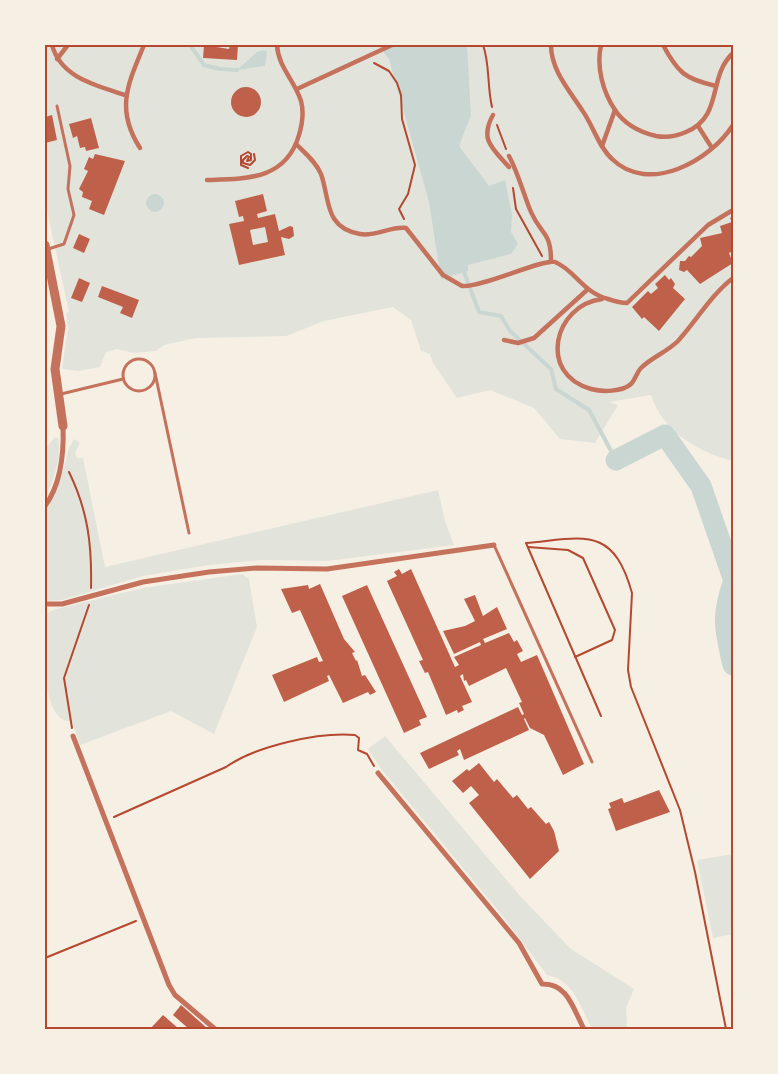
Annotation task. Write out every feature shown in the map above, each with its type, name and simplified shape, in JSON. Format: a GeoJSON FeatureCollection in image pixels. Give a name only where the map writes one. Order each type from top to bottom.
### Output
{"type":"FeatureCollection","features":[{"type":"Feature","properties":{"kind":"street"},"geometry":{"type":"LineString","coordinates":[[52,45],[58,59],[76,77],[125,95]]}},
{"type":"Feature","properties":{"kind":"street"},"geometry":{"type":"LineString","coordinates":[[58,59],[68,45]]}},
{"type":"Feature","properties":{"kind":"street"},"geometry":{"type":"LineString","coordinates":[[140,148],[130,132],[126,118],[125,95],[144,45]]}},
{"type":"Feature","properties":{"kind":"street"},"geometry":{"type":"LineString","coordinates":[[207,180],[238,179],[263,175],[275,169],[292,152],[296,144],[302,115],[302,103],[297,89],[283,67],[277,45]]}},
{"type":"Feature","properties":{"kind":"street"},"geometry":{"type":"LineString","coordinates":[[297,89],[392,45]]}},
{"type":"Feature","properties":{"kind":"street"},"geometry":{"type":"LineString","coordinates":[[551,45],[553,62],[586,115],[602,146],[620,166],[644,174],[675,171],[695,162],[712,148],[733,125]]}},
{"type":"Feature","properties":{"kind":"street"},"geometry":{"type":"LineString","coordinates":[[601,45],[599,55],[600,71],[615,110],[628,125],[639,131],[661,137],[681,134],[698,126],[708,115],[723,66],[733,53]]}},
{"type":"Feature","properties":{"kind":"street"},"geometry":{"type":"LineString","coordinates":[[663,45],[674,66],[686,77],[716,86]]}},
{"type":"Feature","properties":{"kind":"street"},"geometry":{"type":"LineString","coordinates":[[602,146],[615,110]]}},
{"type":"Feature","properties":{"kind":"street"},"geometry":{"type":"LineString","coordinates":[[493,115],[486,130],[488,142],[509,167]]}},
{"type":"Feature","properties":{"kind":"street"},"geometry":{"type":"LineString","coordinates":[[698,126],[712,148]]}},
{"type":"Feature","properties":{"kind":"street"},"geometry":{"type":"LineString","coordinates":[[296,144],[314,162],[321,174],[329,212],[344,228],[362,235],[406,228],[443,275],[462,286],[551,261],[570,273],[587,290],[622,303],[631,300],[708,225],[733,210]]}},
{"type":"Feature","properties":{"kind":"street"},"geometry":{"type":"LineString","coordinates":[[509,156],[520,176],[532,214],[550,240],[551,261]]}},
{"type":"Feature","properties":{"kind":"street"},"geometry":{"type":"LineString","coordinates":[[45,247],[61,326],[56,357],[63,426],[60,470],[45,506]]}},
{"type":"Feature","properties":{"kind":"street"},"geometry":{"type":"LineString","coordinates":[[606,298],[592,300],[574,312],[559,337],[557,352],[560,366],[573,380],[592,389],[615,390],[631,384],[641,367],[677,342],[733,278]]}},
{"type":"Feature","properties":{"kind":"street"},"geometry":{"type":"LineString","coordinates":[[504,340],[518,343],[534,338],[587,290]]}},
{"type":"Feature","properties":{"kind":"street"},"geometry":{"type":"LineString","coordinates":[[45,359],[56,357]]}},
{"type":"Feature","properties":{"kind":"street"},"geometry":{"type":"LineString","coordinates":[[45,604],[62,604],[143,582],[209,572],[257,568],[327,569],[494,545]]}},
{"type":"Feature","properties":{"kind":"street"},"geometry":{"type":"LineString","coordinates":[[73,736],[169,984],[175,995],[215,1029]]}},
{"type":"Feature","properties":{"kind":"street"},"geometry":{"type":"LineString","coordinates":[[378,773],[519,943],[542,984],[552,984],[562,989],[584,1029]]}},
{"type":"Feature","properties":{"kind":"lane"},"geometry":{"type":"LineString","coordinates":[[45,247],[64,244],[74,222],[68,189],[70,166],[57,106]]}},
{"type":"Feature","properties":{"kind":"lane"},"geometry":{"type":"LineString","coordinates":[[155,373],[152,383],[139,391],[129,387],[123,379],[127,364],[136,359],[146,360],[155,373],[189,533]]}},
{"type":"Feature","properties":{"kind":"lane"},"geometry":{"type":"LineString","coordinates":[[60,395],[123,379]]}},
{"type":"Feature","properties":{"kind":"lane"},"geometry":{"type":"LineString","coordinates":[[494,545],[592,762]]}},
{"type":"Feature","properties":{"kind":"path"},"geometry":{"type":"LineString","coordinates":[[374,63],[389,71],[397,82],[401,95],[402,119],[415,165],[408,194],[399,209],[407,222],[406,228]]}},
{"type":"Feature","properties":{"kind":"path"},"geometry":{"type":"LineString","coordinates":[[254,154],[255,160],[250,165],[243,163],[243,160],[247,156],[249,157],[247,161],[251,160],[251,154],[244,153],[239,160],[241,165],[250,168],[258,163]]}},
{"type":"Feature","properties":{"kind":"path"},"geometry":{"type":"LineString","coordinates":[[62,459],[79,492],[90,533],[90,596],[88,610],[64,678],[73,736]]}},
{"type":"Feature","properties":{"kind":"path"},"geometry":{"type":"LineString","coordinates":[[601,716],[526,542],[580,538],[593,540],[612,548],[629,581],[632,592],[628,670],[631,687],[680,810],[695,872],[726,1029]]}},
{"type":"Feature","properties":{"kind":"path"},"geometry":{"type":"LineString","coordinates":[[527,546],[568,550],[583,558],[615,630],[612,640],[575,657]]}},
{"type":"Feature","properties":{"kind":"path"},"geometry":{"type":"LineString","coordinates":[[105,821],[226,767],[242,756],[311,738],[355,735],[358,738],[358,750],[367,754],[378,773]]}},
{"type":"Feature","properties":{"kind":"path"},"geometry":{"type":"LineString","coordinates":[[45,958],[143,918]]}},
{"type":"Feature","properties":{"kind":"shaded area"},"geometry":{"type":"Polygon","coordinates":[[[45,45],[733,45],[733,461],[707,452],[683,438],[664,419],[656,408],[651,395],[609,402],[618,405],[595,443],[560,439],[534,408],[490,390],[457,398],[433,363],[430,354],[421,351],[411,320],[393,307],[324,321],[286,336],[196,338],[164,345],[156,351],[134,353],[117,349],[106,352],[100,367],[78,371],[62,369],[68,327],[66,313],[69,312],[45,201],[45,45]]]}},
{"type":"Feature","properties":{"kind":"shaded area"},"geometry":{"type":"Polygon","coordinates":[[[378,45],[467,45],[471,115],[459,146],[489,186],[505,180],[512,215],[511,232],[518,244],[511,254],[468,265],[468,271],[441,279],[429,202],[389,59],[378,45]]]}},
{"type":"Feature","properties":{"kind":"shaded area"},"geometry":{"type":"Polygon","coordinates":[[[267,51],[265,66],[237,70],[257,52],[267,51]]]}},
{"type":"Feature","properties":{"kind":"shaded area"},"geometry":{"type":"Polygon","coordinates":[[[155,194],[161,197],[164,203],[161,209],[155,212],[149,209],[146,203],[149,197],[155,194]]]}},
{"type":"Feature","properties":{"kind":"shaded area"},"geometry":{"type":"Polygon","coordinates":[[[55,437],[58,438],[59,446],[58,462],[45,500],[45,449],[55,437]]]}},
{"type":"Feature","properties":{"kind":"shaded area"},"geometry":{"type":"Polygon","coordinates":[[[74,439],[80,443],[75,453],[77,458],[83,458],[105,567],[438,490],[445,521],[454,545],[327,561],[262,560],[209,565],[143,576],[62,600],[45,601],[45,511],[63,471],[69,448],[74,439]]]}},
{"type":"Feature","properties":{"kind":"shaded area"},"geometry":{"type":"Polygon","coordinates":[[[242,574],[249,579],[257,627],[214,734],[171,711],[80,745],[72,721],[61,718],[53,709],[46,677],[45,614],[56,609],[143,588],[242,574]]]}},
{"type":"Feature","properties":{"kind":"shaded area"},"geometry":{"type":"Polygon","coordinates":[[[385,736],[521,897],[571,949],[634,989],[626,1008],[627,1029],[592,1029],[580,1003],[570,988],[564,982],[547,975],[501,914],[382,770],[368,749],[385,736]]]}},
{"type":"Feature","properties":{"kind":"shaded area"},"geometry":{"type":"Polygon","coordinates":[[[733,854],[733,934],[713,938],[697,860],[733,854]]]}},
{"type":"Feature","properties":{"kind":"building"},"geometry":{"type":"Polygon","coordinates":[[[204,45],[229,49],[230,45],[238,45],[237,60],[203,58],[204,45]]]}},
{"type":"Feature","properties":{"kind":"building"},"geometry":{"type":"Polygon","coordinates":[[[246,87],[257,91],[261,102],[257,113],[246,117],[235,113],[231,102],[235,91],[246,87]]]}},
{"type":"Feature","properties":{"kind":"building"},"geometry":{"type":"Polygon","coordinates":[[[52,115],[57,140],[45,143],[45,117],[52,115]]]}},
{"type":"Feature","properties":{"kind":"building"},"geometry":{"type":"Polygon","coordinates":[[[91,118],[99,148],[86,151],[85,147],[80,148],[77,136],[73,138],[69,124],[91,118]]]}},
{"type":"Feature","properties":{"kind":"building"},"geometry":{"type":"Polygon","coordinates":[[[95,154],[125,161],[104,215],[89,209],[92,201],[82,197],[83,192],[79,189],[88,171],[84,169],[89,157],[93,159],[95,154]]]}},
{"type":"Feature","properties":{"kind":"building"},"geometry":{"type":"Polygon","coordinates":[[[263,194],[267,211],[257,214],[258,218],[275,214],[279,231],[290,226],[293,227],[294,236],[289,239],[281,237],[285,255],[239,265],[229,224],[244,221],[243,216],[239,217],[235,201],[263,194]],[[265,227],[250,230],[253,245],[268,242],[265,227]]]}},
{"type":"Feature","properties":{"kind":"building"},"geometry":{"type":"Polygon","coordinates":[[[733,217],[733,251],[729,253],[733,263],[700,284],[687,270],[684,272],[679,270],[680,261],[685,261],[689,256],[691,257],[702,246],[700,238],[722,233],[720,226],[732,222],[730,218],[733,217]]]}},
{"type":"Feature","properties":{"kind":"building"},"geometry":{"type":"Polygon","coordinates":[[[79,234],[90,239],[84,253],[73,248],[79,234]]]}},
{"type":"Feature","properties":{"kind":"building"},"geometry":{"type":"Polygon","coordinates":[[[665,275],[669,280],[671,278],[675,284],[673,288],[685,299],[659,331],[644,317],[642,319],[632,307],[648,291],[651,294],[658,288],[655,284],[665,275]]]}},
{"type":"Feature","properties":{"kind":"building"},"geometry":{"type":"Polygon","coordinates":[[[79,278],[90,283],[82,302],[71,298],[79,278]]]}},
{"type":"Feature","properties":{"kind":"building"},"geometry":{"type":"Polygon","coordinates":[[[102,286],[139,300],[132,318],[120,313],[123,307],[98,297],[102,286]]]}},
{"type":"Feature","properties":{"kind":"building"},"geometry":{"type":"Polygon","coordinates":[[[399,569],[402,574],[411,569],[455,667],[459,665],[454,657],[481,645],[480,642],[454,654],[443,631],[465,626],[475,621],[464,599],[475,595],[483,616],[497,607],[507,629],[483,639],[485,643],[509,633],[514,642],[517,640],[523,651],[517,654],[521,662],[537,655],[584,764],[563,775],[544,735],[530,728],[525,718],[529,730],[464,760],[460,749],[457,751],[459,755],[429,769],[420,753],[518,707],[522,715],[524,714],[519,703],[522,702],[506,668],[469,686],[466,680],[464,681],[463,674],[460,676],[472,702],[462,706],[464,710],[458,713],[457,710],[446,715],[428,672],[425,673],[419,661],[423,660],[387,581],[397,576],[394,572],[399,569]]]}},
{"type":"Feature","properties":{"kind":"building"},"geometry":{"type":"Polygon","coordinates":[[[320,584],[344,639],[355,652],[352,653],[357,660],[362,676],[365,675],[376,692],[370,695],[368,692],[343,703],[329,675],[327,676],[329,681],[284,702],[272,675],[317,657],[319,662],[323,661],[300,610],[292,613],[281,589],[308,585],[309,589],[320,584]]]}},
{"type":"Feature","properties":{"kind":"building"},"geometry":{"type":"Polygon","coordinates":[[[367,585],[427,717],[419,720],[421,725],[404,733],[342,596],[367,585]]]}},
{"type":"Feature","properties":{"kind":"building"},"geometry":{"type":"Polygon","coordinates":[[[479,763],[494,782],[497,779],[513,798],[517,795],[528,809],[531,807],[546,824],[549,822],[554,831],[559,851],[530,879],[469,803],[479,795],[471,786],[463,793],[452,781],[467,769],[469,771],[479,763]]]}},
{"type":"Feature","properties":{"kind":"building"},"geometry":{"type":"Polygon","coordinates":[[[659,790],[670,812],[616,831],[608,809],[611,808],[609,803],[622,798],[624,803],[659,790]]]}},
{"type":"Feature","properties":{"kind":"building"},"geometry":{"type":"Polygon","coordinates":[[[181,1005],[208,1029],[189,1029],[173,1015],[181,1005]]]}},
{"type":"Feature","properties":{"kind":"building"},"geometry":{"type":"Polygon","coordinates":[[[163,1015],[179,1029],[150,1029],[163,1015]]]}},
{"type":"Feature","properties":{"kind":"waterway"},"geometry":{"type":"LineString","coordinates":[[190,45],[204,65],[220,69],[237,70]]}},
{"type":"Feature","properties":{"kind":"waterway"},"geometry":{"type":"LineString","coordinates":[[463,269],[479,312],[501,316],[510,331],[551,369],[556,389],[589,410],[616,460]]}},
{"type":"Feature","properties":{"kind":"waterway"},"geometry":{"type":"LineString","coordinates":[[616,460],[665,435],[701,486],[733,578]]}},
{"type":"Feature","properties":{"kind":"waterway"},"geometry":{"type":"LineString","coordinates":[[733,583],[726,615],[728,642],[733,665]]}}]}
